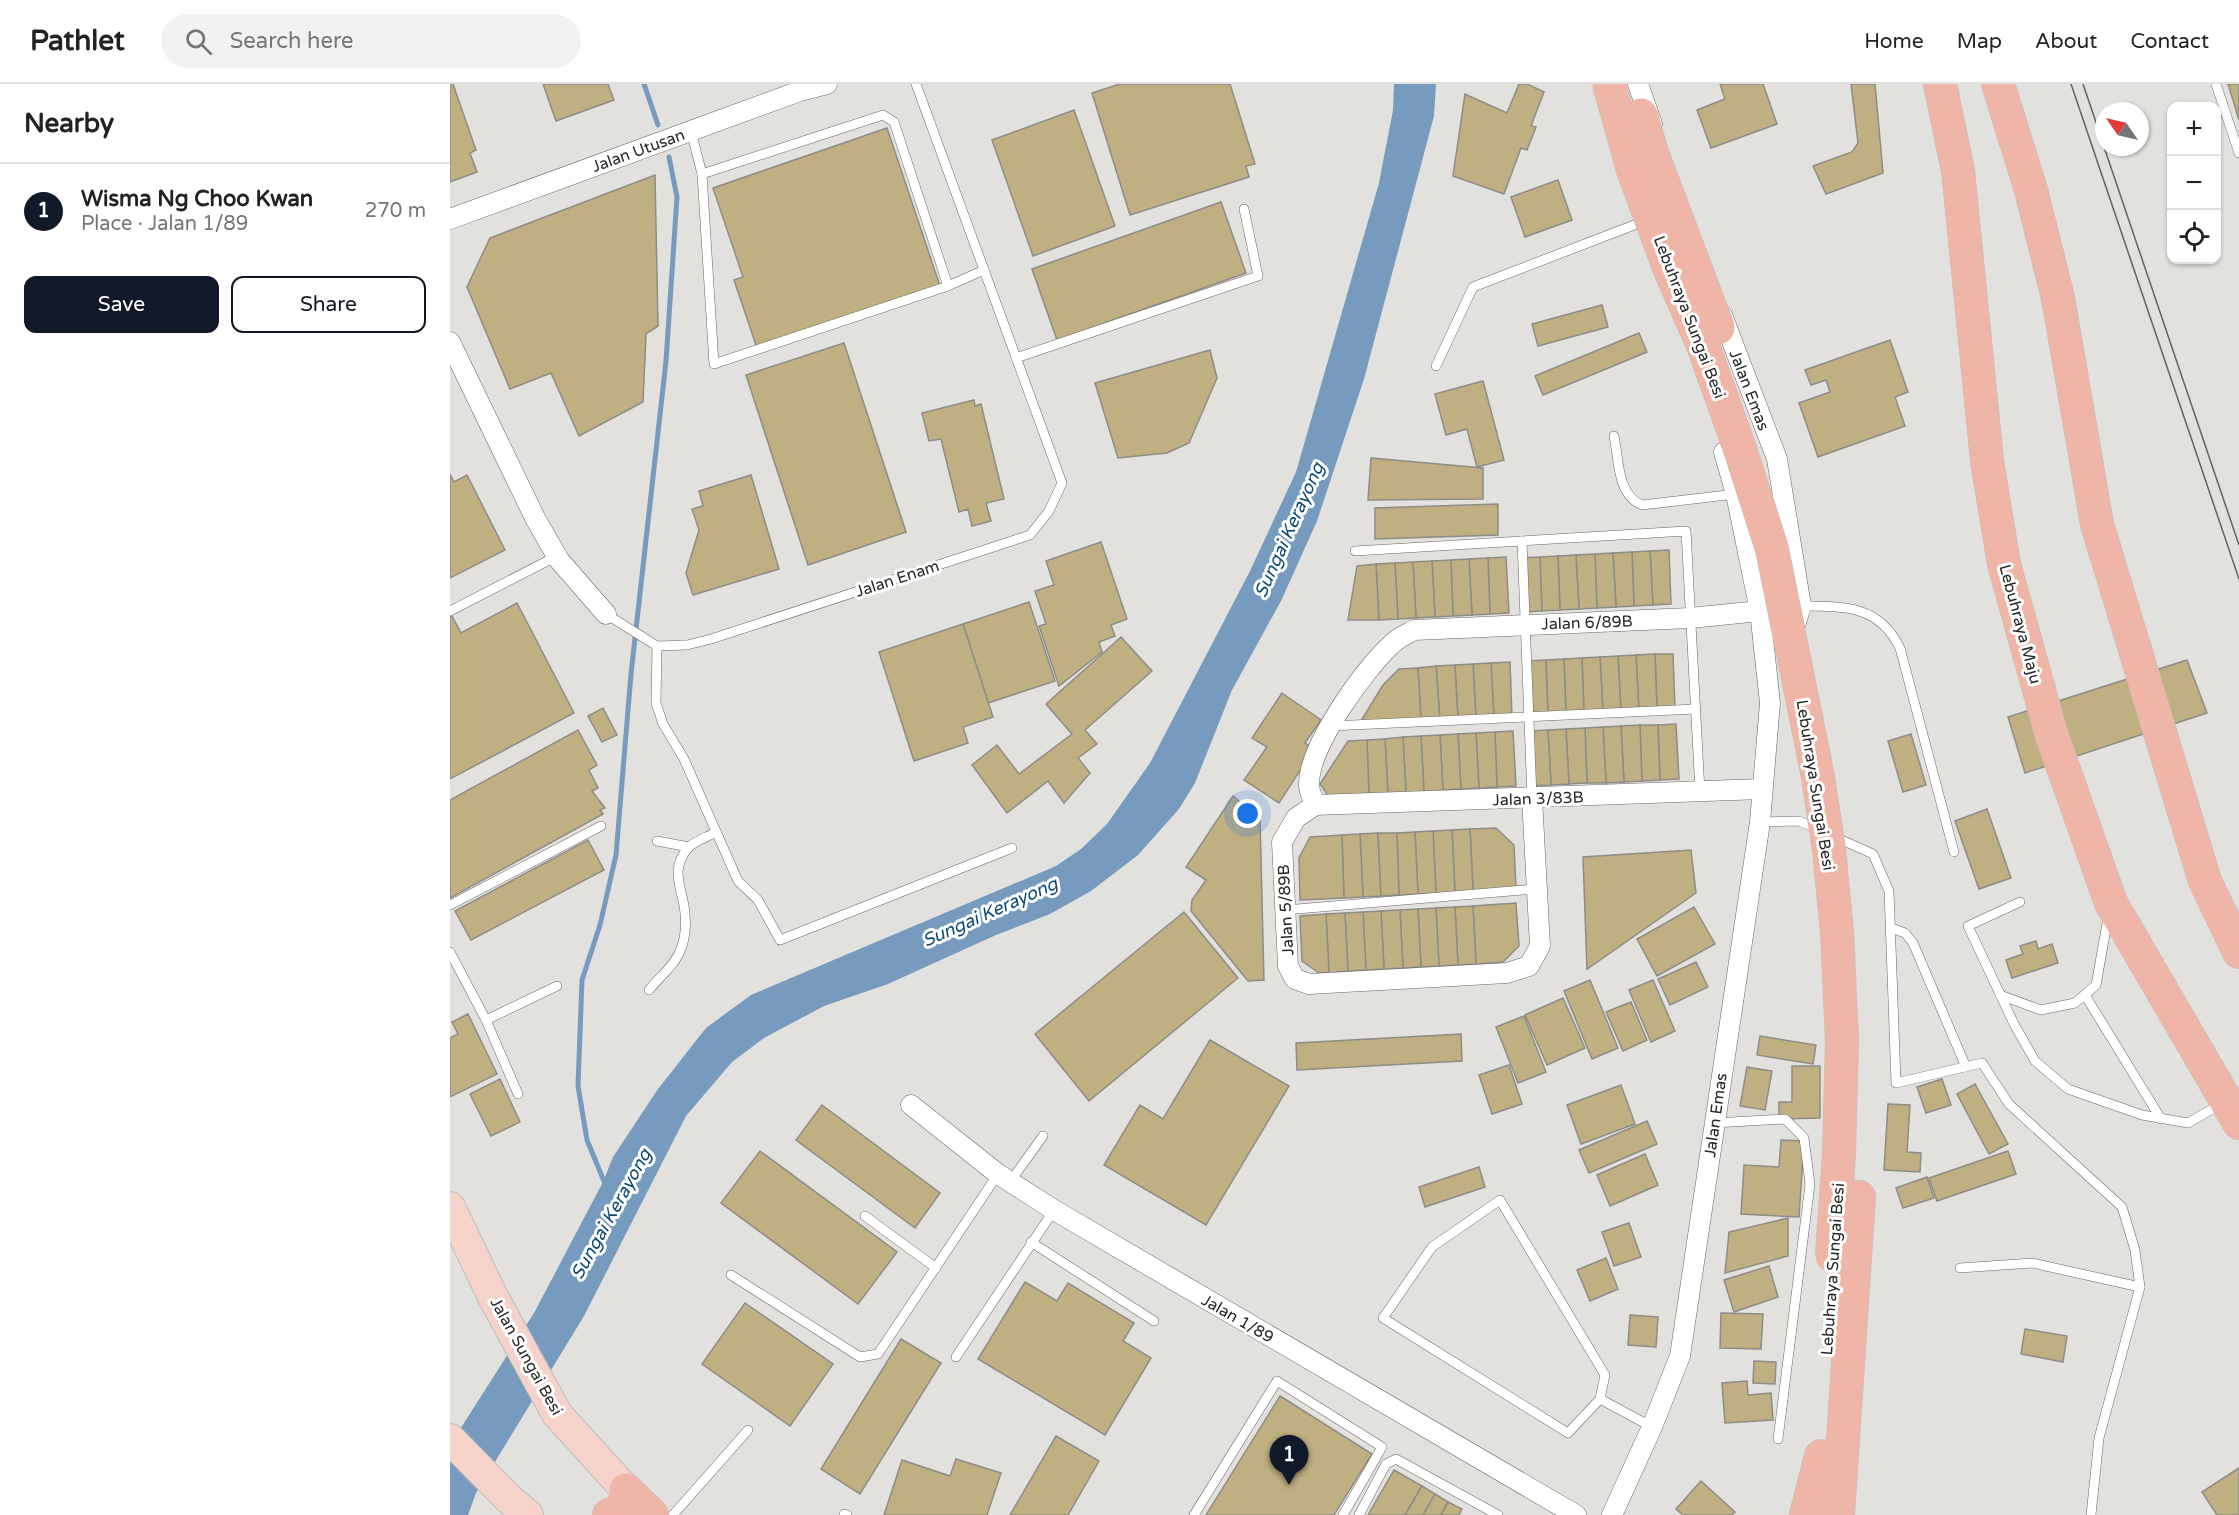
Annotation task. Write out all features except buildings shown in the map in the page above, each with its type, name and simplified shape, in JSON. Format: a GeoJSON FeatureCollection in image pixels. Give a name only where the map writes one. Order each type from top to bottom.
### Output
{"type":"FeatureCollection","features":[{"type":"Feature","properties":{"kind":"highway","name":"Lebuhraya Sungai Besi"},"geometry":{"type":"LineString","coordinates":[[1608,84],[1633,170],[1670,270],[1704,348],[1772,549],[1818,777],[1837,932],[1842,1040],[1839,1154],[1816,1515]]}},
{"type":"Feature","properties":{"kind":"highway","name":"Lebuhraya Sungai Besi"},"geometry":{"type":"LineString","coordinates":[[1632,84],[1652,153],[1730,358],[1785,517],[1845,873],[1857,980],[1861,1088],[1859,1197],[1838,1515]]}},
{"type":"Feature","properties":{"kind":"highway","name":"Lebuhraya Maju"},"geometry":{"type":"LineString","coordinates":[[1940,84],[1958,171],[1987,461],[2004,564],[2051,733],[2111,903],[2233,1112]]}},
{"type":"Feature","properties":{"kind":"highway"},"geometry":{"type":"LineString","coordinates":[[1998,84],[2031,189],[2058,298],[2097,524],[2205,881],[2239,952]]}},
{"type":"Feature","properties":{"kind":"highway"},"geometry":{"type":"LineString","coordinates":[[1806,1515],[1821,1456]]}},
{"type":"Feature","properties":{"kind":"highway","name":"Jalan Sungai Besi"},"geometry":{"type":"LineString","coordinates":[[625,1507],[652,1515]]}},
{"type":"Feature","properties":{"kind":"main road","name":"Jalan Sungai Besi"},"geometry":{"type":"LineString","coordinates":[[450,1207],[493,1297],[557,1414],[625,1507]]}},
{"type":"Feature","properties":{"kind":"main road"},"geometry":{"type":"LineString","coordinates":[[450,1438],[518,1507]]}},
{"type":"Feature","properties":{"kind":"street","name":"Jalan Utusan"},"geometry":{"type":"LineString","coordinates":[[450,219],[800,91],[827,84]]}},
{"type":"Feature","properties":{"kind":"street","name":"Jalan Emas"},"geometry":{"type":"LineString","coordinates":[[1608,84],[1642,222],[1728,464],[1736,494],[1760,611],[1770,703],[1760,822],[1680,1356],[1652,1427],[1612,1515]]}},
{"type":"Feature","properties":{"kind":"street","name":"Jalan Emas"},"geometry":{"type":"LineString","coordinates":[[1638,84],[1681,208],[1777,459],[1801,606],[1770,703]]}},
{"type":"Feature","properties":{"kind":"street"},"geometry":{"type":"LineString","coordinates":[[450,342],[535,518],[557,556],[606,614]]}},
{"type":"Feature","properties":{"kind":"street","name":"Jalan 6/89B"},"geometry":{"type":"LineString","coordinates":[[1330,726],[1372,665],[1393,643],[1414,630],[1690,618],[1760,611]]}},
{"type":"Feature","properties":{"kind":"street"},"geometry":{"type":"LineString","coordinates":[[1315,805],[1308,785],[1312,763],[1330,726]]}},
{"type":"Feature","properties":{"kind":"street","name":"Jalan 3/83B"},"geometry":{"type":"LineString","coordinates":[[1315,805],[1762,789]]}},
{"type":"Feature","properties":{"kind":"street","name":"Jalan 5/89B"},"geometry":{"type":"LineString","coordinates":[[1315,805],[1296,818],[1282,842],[1288,966],[1295,979],[1309,984],[1507,973],[1528,966],[1539,946],[1532,798]]}},
{"type":"Feature","properties":{"kind":"street","name":"Jalan 1/89"},"geometry":{"type":"LineString","coordinates":[[911,1105],[1004,1178],[1054,1210],[1576,1515]]}},
{"type":"Feature","properties":{"kind":"lane","name":"Jalan Enam"},"geometry":{"type":"LineString","coordinates":[[657,646],[687,645],[711,639],[1030,535],[1049,511],[1062,483],[916,84]]}},
{"type":"Feature","properties":{"kind":"lane"},"geometry":{"type":"LineString","coordinates":[[2216,84],[2239,153]]}},
{"type":"Feature","properties":{"kind":"lane"},"geometry":{"type":"LineString","coordinates":[[702,174],[883,115],[894,122],[948,286]]}},
{"type":"Feature","properties":{"kind":"lane"},"geometry":{"type":"LineString","coordinates":[[691,131],[702,174],[714,364],[948,286],[984,270]]}},
{"type":"Feature","properties":{"kind":"lane"},"geometry":{"type":"LineString","coordinates":[[1016,358],[1258,276],[1244,208]]}},
{"type":"Feature","properties":{"kind":"lane"},"geometry":{"type":"LineString","coordinates":[[1436,366],[1473,287],[1642,222]]}},
{"type":"Feature","properties":{"kind":"lane"},"geometry":{"type":"LineString","coordinates":[[1614,436],[1625,493],[1632,501],[1642,505],[1736,494]]}},
{"type":"Feature","properties":{"kind":"lane"},"geometry":{"type":"LineString","coordinates":[[1355,551],[1686,531],[1700,792]]}},
{"type":"Feature","properties":{"kind":"lane"},"geometry":{"type":"LineString","coordinates":[[1522,540],[1532,798]]}},
{"type":"Feature","properties":{"kind":"lane"},"geometry":{"type":"LineString","coordinates":[[450,611],[557,556]]}},
{"type":"Feature","properties":{"kind":"lane"},"geometry":{"type":"LineString","coordinates":[[1760,611],[1801,606],[1836,606],[1869,613],[1891,630],[1900,648],[1954,852]]}},
{"type":"Feature","properties":{"kind":"lane"},"geometry":{"type":"LineString","coordinates":[[606,614],[657,646],[656,703],[663,724],[684,759],[738,881],[758,900],[780,940],[1012,848]]}},
{"type":"Feature","properties":{"kind":"lane"},"geometry":{"type":"LineString","coordinates":[[1330,726],[1696,710]]}},
{"type":"Feature","properties":{"kind":"lane"},"geometry":{"type":"LineString","coordinates":[[1760,822],[1799,821],[1873,854],[1889,891],[1896,1083],[1982,1063],[2009,1104],[2122,1207],[2135,1250],[2140,1287],[2099,1438],[2091,1515]]}},
{"type":"Feature","properties":{"kind":"lane"},"geometry":{"type":"LineString","coordinates":[[450,905],[601,826]]}},
{"type":"Feature","properties":{"kind":"lane"},"geometry":{"type":"LineString","coordinates":[[649,990],[672,967],[683,944],[686,912],[679,893],[677,873],[689,847],[716,832]]}},
{"type":"Feature","properties":{"kind":"lane"},"geometry":{"type":"LineString","coordinates":[[657,841],[689,847]]}},
{"type":"Feature","properties":{"kind":"lane"},"geometry":{"type":"LineString","coordinates":[[1285,909],[1536,889]]}},
{"type":"Feature","properties":{"kind":"lane"},"geometry":{"type":"LineString","coordinates":[[2020,902],[1968,926],[2000,995],[2035,1061],[2068,1089],[2142,1115],[2188,1124],[2233,1112]]}},
{"type":"Feature","properties":{"kind":"lane"},"geometry":{"type":"LineString","coordinates":[[2000,995],[2041,1010],[2075,1003],[2096,985],[2111,903]]}},
{"type":"Feature","properties":{"kind":"lane"},"geometry":{"type":"LineString","coordinates":[[1891,928],[1905,933],[1913,943],[1966,1067]]}},
{"type":"Feature","properties":{"kind":"lane"},"geometry":{"type":"LineString","coordinates":[[450,952],[486,1020],[518,1094]]}},
{"type":"Feature","properties":{"kind":"lane"},"geometry":{"type":"LineString","coordinates":[[486,1020],[557,986]]}},
{"type":"Feature","properties":{"kind":"lane"},"geometry":{"type":"LineString","coordinates":[[2085,994],[2161,1119]]}},
{"type":"Feature","properties":{"kind":"lane"},"geometry":{"type":"LineString","coordinates":[[1714,1123],[1785,1119],[1804,1138],[1810,1184],[1778,1439]]}},
{"type":"Feature","properties":{"kind":"lane"},"geometry":{"type":"LineString","coordinates":[[731,1275],[860,1356],[878,1354],[936,1268],[1004,1178],[1043,1136]]}},
{"type":"Feature","properties":{"kind":"lane"},"geometry":{"type":"LineString","coordinates":[[1500,1200],[1605,1375],[1600,1399],[1568,1433],[1383,1318],[1432,1247],[1500,1200]]}},
{"type":"Feature","properties":{"kind":"lane"},"geometry":{"type":"LineString","coordinates":[[956,1357],[1054,1210]]}},
{"type":"Feature","properties":{"kind":"lane"},"geometry":{"type":"LineString","coordinates":[[865,1216],[936,1268]]}},
{"type":"Feature","properties":{"kind":"lane"},"geometry":{"type":"LineString","coordinates":[[1031,1242],[1154,1322]]}},
{"type":"Feature","properties":{"kind":"lane"},"geometry":{"type":"LineString","coordinates":[[1960,1268],[2032,1263],[2140,1287]]}},
{"type":"Feature","properties":{"kind":"lane"},"geometry":{"type":"LineString","coordinates":[[1194,1515],[1276,1381],[1382,1447],[1343,1515]]}},
{"type":"Feature","properties":{"kind":"lane"},"geometry":{"type":"LineString","coordinates":[[1600,1399],[1652,1427]]}},
{"type":"Feature","properties":{"kind":"lane"},"geometry":{"type":"LineString","coordinates":[[673,1515],[748,1430]]}},
{"type":"Feature","properties":{"kind":"lane"},"geometry":{"type":"LineString","coordinates":[[1359,1515],[1386,1464],[1391,1460],[1400,1459],[1498,1515]]}},
{"type":"Feature","properties":{"kind":"water","name":"Sungai Kerayong"},"geometry":{"type":"Polygon","coordinates":[[[1394,84],[1436,84],[1434,116],[1364,379],[1317,521],[1281,601],[1232,690],[1195,783],[1179,809],[1138,855],[1091,891],[1050,914],[996,935],[888,984],[824,1006],[764,1038],[732,1062],[686,1116],[584,1316],[476,1493],[468,1515],[450,1515],[450,1445],[534,1313],[603,1182],[613,1157],[658,1089],[706,1028],[751,995],[1056,866],[1081,849],[1107,824],[1150,763],[1250,571],[1296,472],[1379,183],[1393,110],[1394,84]]]}},
{"type":"Feature","properties":{"kind":"waterway"},"geometry":{"type":"LineString","coordinates":[[644,84],[658,125]]}},
{"type":"Feature","properties":{"kind":"waterway","name":"Sungai Kerayong"},"geometry":{"type":"LineString","coordinates":[[606,1186],[587,1140],[578,1086],[582,980],[600,925],[616,855],[631,674],[666,361],[677,197],[669,157]]}},
{"type":"Feature","properties":{"kind":"tram line"},"geometry":{"type":"LineString","coordinates":[[2071,84],[2239,579]]}},
{"type":"Feature","properties":{"kind":"tram line"},"geometry":{"type":"LineString","coordinates":[[2083,84],[2095,119]]}},
{"type":"Feature","properties":{"kind":"tram line"},"geometry":{"type":"LineString","coordinates":[[2107,156],[2239,545]]}},
{"type":"Feature","properties":{"kind":"place","name":"Wisma Ng Choo Kwan"},"geometry":{"type":"Point","coordinates":[1289,1485]}}]}
